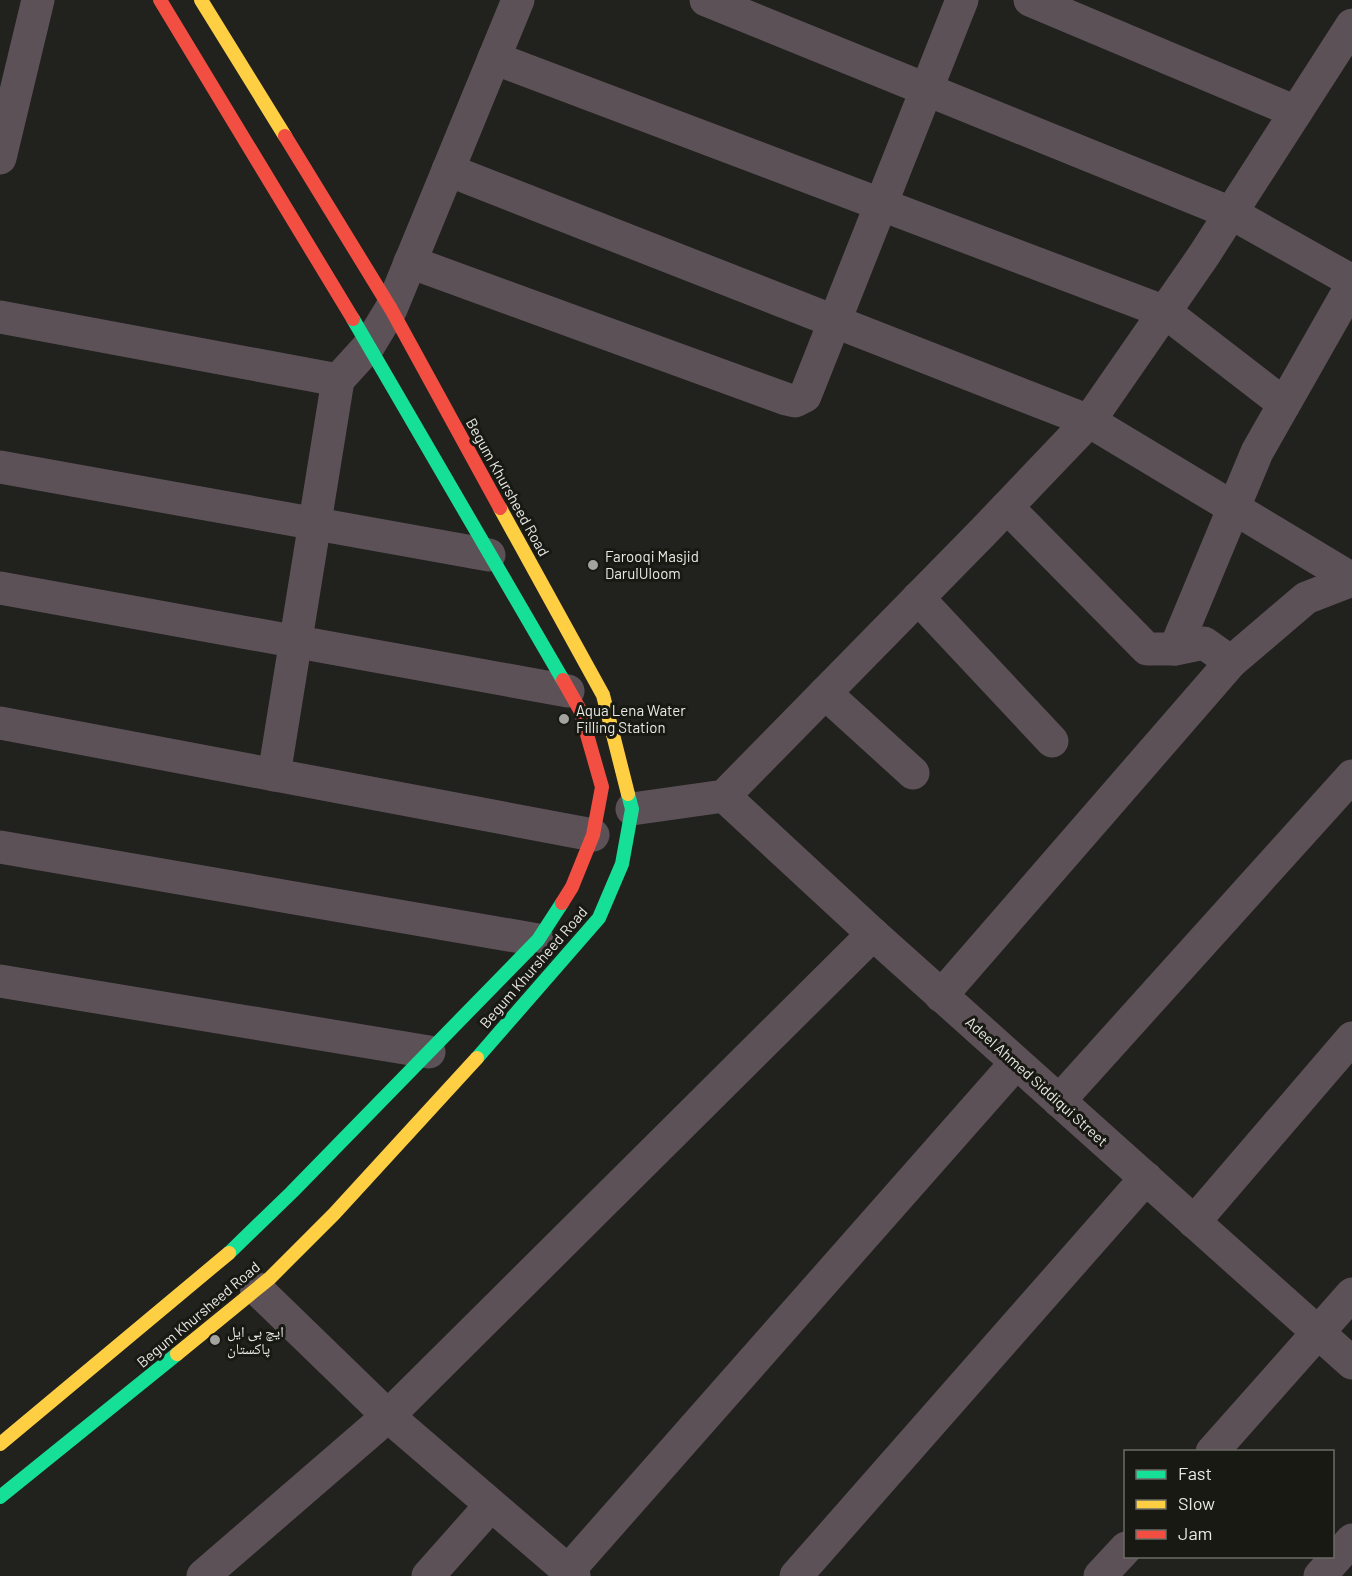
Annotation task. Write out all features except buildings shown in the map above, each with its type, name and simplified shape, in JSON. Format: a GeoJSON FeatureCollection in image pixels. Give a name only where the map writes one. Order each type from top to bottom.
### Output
{"type":"FeatureCollection","features":[{"type":"Feature","properties":{"kind":"main road"},"geometry":{"type":"LineString","coordinates":[[0,1444],[233,1250],[538,940],[572,887],[593,835],[602,787],[580,710],[357,325],[160,0]]}},
{"type":"Feature","properties":{"kind":"main road","name":"Begum Khursheed Road"},"geometry":{"type":"LineString","coordinates":[[0,1497],[256,1288],[334,1214],[482,1052],[599,918],[622,864],[632,809],[603,695],[391,309],[201,0]]}},
{"type":"Feature","properties":{"kind":"street"},"geometry":{"type":"LineString","coordinates":[[0,158],[12,53],[38,0]]}},
{"type":"Feature","properties":{"kind":"street"},"geometry":{"type":"LineString","coordinates":[[706,0],[1231,213],[1352,283],[1257,452],[1175,649]]}},
{"type":"Feature","properties":{"kind":"street"},"geometry":{"type":"LineString","coordinates":[[410,262],[795,401],[805,396],[962,0]]}},
{"type":"Feature","properties":{"kind":"street"},"geometry":{"type":"LineString","coordinates":[[1030,0],[1296,112]]}},
{"type":"Feature","properties":{"kind":"street"},"geometry":{"type":"LineString","coordinates":[[274,775],[338,380],[369,347],[391,309],[494,58],[515,1]]}},
{"type":"Feature","properties":{"kind":"street"},"geometry":{"type":"LineString","coordinates":[[632,809],[724,796],[1089,421],[1231,213],[1352,25]]}},
{"type":"Feature","properties":{"kind":"street"},"geometry":{"type":"LineString","coordinates":[[494,58],[1165,312],[1284,404]]}},
{"type":"Feature","properties":{"kind":"street"},"geometry":{"type":"LineString","coordinates":[[448,170],[1089,421],[1352,579]]}},
{"type":"Feature","properties":{"kind":"street"},"geometry":{"type":"LineString","coordinates":[[0,317],[338,380]]}},
{"type":"Feature","properties":{"kind":"street"},"geometry":{"type":"LineString","coordinates":[[0,467],[489,555]]}},
{"type":"Feature","properties":{"kind":"street"},"geometry":{"type":"LineString","coordinates":[[1007,507],[1147,649],[1175,649],[1204,644],[1231,662]]}},
{"type":"Feature","properties":{"kind":"street"},"geometry":{"type":"LineString","coordinates":[[941,996],[1231,662],[1306,598],[1352,579]]}},
{"type":"Feature","properties":{"kind":"street"},"geometry":{"type":"LineString","coordinates":[[0,588],[568,691]]}},
{"type":"Feature","properties":{"kind":"street"},"geometry":{"type":"LineString","coordinates":[[918,598],[1052,741]]}},
{"type":"Feature","properties":{"kind":"street"},"geometry":{"type":"LineString","coordinates":[[825,693],[913,773]]}},
{"type":"Feature","properties":{"kind":"street"},"geometry":{"type":"LineString","coordinates":[[0,723],[593,835]]}},
{"type":"Feature","properties":{"kind":"street"},"geometry":{"type":"LineString","coordinates":[[1059,1101],[1352,776]]}},
{"type":"Feature","properties":{"kind":"street","name":"Adeel Ahmed Siddiqui Street"},"geometry":{"type":"LineString","coordinates":[[724,796],[941,996],[1352,1363]]}},
{"type":"Feature","properties":{"kind":"street"},"geometry":{"type":"LineString","coordinates":[[0,847],[538,940]]}},
{"type":"Feature","properties":{"kind":"street"},"geometry":{"type":"LineString","coordinates":[[203,1576],[388,1416],[873,934]]}},
{"type":"Feature","properties":{"kind":"street"},"geometry":{"type":"LineString","coordinates":[[0,981],[429,1052]]}},
{"type":"Feature","properties":{"kind":"street"},"geometry":{"type":"LineString","coordinates":[[1194,1222],[1352,1038]]}},
{"type":"Feature","properties":{"kind":"street"},"geometry":{"type":"LineString","coordinates":[[256,1288],[388,1416],[571,1574],[1016,1063]]}},
{"type":"Feature","properties":{"kind":"street"},"geometry":{"type":"LineString","coordinates":[[796,1576],[1146,1178]]}},
{"type":"Feature","properties":{"kind":"street"},"geometry":{"type":"LineString","coordinates":[[1214,1450],[1352,1294]]}},
{"type":"Feature","properties":{"kind":"street"},"geometry":{"type":"LineString","coordinates":[[428,1576],[491,1505]]}},
{"type":"Feature","properties":{"kind":"street"},"geometry":{"type":"LineString","coordinates":[[1320,1576],[1352,1540]]}},
{"type":"Feature","properties":{"kind":"street"},"geometry":{"type":"LineString","coordinates":[[1100,1576],[1124,1549]]}},
{"type":"Feature","properties":{"kind":"traffic: fast"},"geometry":{"type":"LineString","coordinates":[[353,319],[563,680]]}},
{"type":"Feature","properties":{"kind":"traffic: fast"},"geometry":{"type":"LineString","coordinates":[[477,1058],[599,918],[622,864],[632,809],[628,794]]}},
{"type":"Feature","properties":{"kind":"traffic: fast"},"geometry":{"type":"LineString","coordinates":[[229,1253],[292,1192],[538,940],[562,903]]}},
{"type":"Feature","properties":{"kind":"traffic: fast"},"geometry":{"type":"LineString","coordinates":[[0,1497],[177,1354]]}},
{"type":"Feature","properties":{"kind":"traffic: slow"},"geometry":{"type":"LineString","coordinates":[[201,0],[285,136]]}},
{"type":"Feature","properties":{"kind":"traffic: slow"},"geometry":{"type":"LineString","coordinates":[[500,508],[603,695],[628,794]]}},
{"type":"Feature","properties":{"kind":"traffic: slow"},"geometry":{"type":"LineString","coordinates":[[177,1354],[270,1278],[334,1214],[477,1058]]}},
{"type":"Feature","properties":{"kind":"traffic: slow"},"geometry":{"type":"LineString","coordinates":[[0,1444],[229,1253]]}},
{"type":"Feature","properties":{"kind":"traffic: jam"},"geometry":{"type":"LineString","coordinates":[[160,0],[353,319]]}},
{"type":"Feature","properties":{"kind":"traffic: jam"},"geometry":{"type":"LineString","coordinates":[[285,136],[391,309],[500,508]]}},
{"type":"Feature","properties":{"kind":"traffic: jam"},"geometry":{"type":"LineString","coordinates":[[562,903],[572,887],[593,835],[602,787],[580,710],[563,680]]}},
{"type":"Feature","properties":{"kind":"place","name":"Farooqi Masjid DarulUloom"},"geometry":{"type":"Point","coordinates":[593,565]}},
{"type":"Feature","properties":{"kind":"place","name":"Aqua Lena Water Filling Station"},"geometry":{"type":"Point","coordinates":[564,719]}},
{"type":"Feature","properties":{"kind":"place","name":"ایچ بی ایل پاکستان"},"geometry":{"type":"Point","coordinates":[215,1340]}}]}
